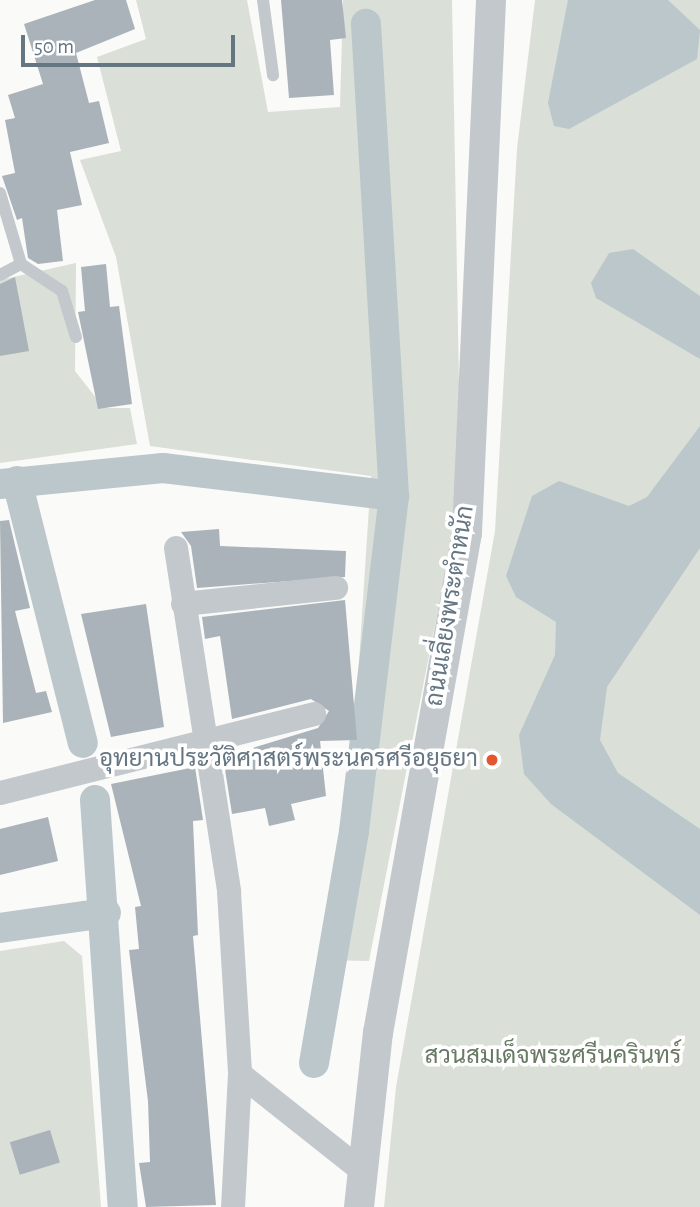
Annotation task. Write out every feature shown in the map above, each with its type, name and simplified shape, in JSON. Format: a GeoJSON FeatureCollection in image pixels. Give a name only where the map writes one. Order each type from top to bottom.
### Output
{"type":"FeatureCollection","features":[{"type":"Feature","properties":{"kind":"street","name":"ถนนเลี่ยงพระตำหนัก"},"geometry":{"type":"LineString","coordinates":[[359,1207],[360,1169],[467,533],[491,0]]}},
{"type":"Feature","properties":{"kind":"street"},"geometry":{"type":"LineString","coordinates":[[176,548],[229,892],[240,1074],[233,1207]]}},
{"type":"Feature","properties":{"kind":"street"},"geometry":{"type":"LineString","coordinates":[[183,604],[336,588]]}},
{"type":"Feature","properties":{"kind":"street"},"geometry":{"type":"LineString","coordinates":[[0,793],[314,713]]}},
{"type":"Feature","properties":{"kind":"street"},"geometry":{"type":"LineString","coordinates":[[240,1074],[360,1169]]}},
{"type":"Feature","properties":{"kind":"lane"},"geometry":{"type":"LineString","coordinates":[[263,0],[272,75]]}},
{"type":"Feature","properties":{"kind":"lane"},"geometry":{"type":"LineString","coordinates":[[0,193],[21,264],[62,291],[76,337]]}},
{"type":"Feature","properties":{"kind":"lane"},"geometry":{"type":"LineString","coordinates":[[0,275],[21,264]]}},
{"type":"Feature","properties":{"kind":"green space"},"geometry":{"type":"Polygon","coordinates":[[[136,0],[247,0],[268,112],[340,107],[343,0],[452,0],[461,493],[369,961],[320,960],[349,816],[371,476],[150,446],[116,257],[80,160],[121,151],[97,57],[146,39],[136,0]]]}},
{"type":"Feature","properties":{"kind":"green space","name":"สวนสมเด็จพระศรีนครินทร์"},"geometry":{"type":"Polygon","coordinates":[[[535,0],[700,0],[700,1207],[384,1207],[396,1087],[495,531],[517,149],[535,0]]]}},
{"type":"Feature","properties":{"kind":"green space"},"geometry":{"type":"Polygon","coordinates":[[[76,263],[75,371],[104,408],[130,408],[137,444],[0,463],[0,280],[76,263]]]}},
{"type":"Feature","properties":{"kind":"green space"},"geometry":{"type":"Polygon","coordinates":[[[64,941],[82,956],[101,1207],[0,1207],[0,951],[64,941]]]}},
{"type":"Feature","properties":{"kind":"shaded area"},"geometry":{"type":"Polygon","coordinates":[[[568,0],[668,0],[700,30],[697,59],[569,129],[554,126],[548,103],[568,0]]]}},
{"type":"Feature","properties":{"kind":"shaded area"},"geometry":{"type":"Polygon","coordinates":[[[633,249],[700,296],[700,359],[596,298],[591,283],[609,253],[633,249]]]}},
{"type":"Feature","properties":{"kind":"shaded area"},"geometry":{"type":"Polygon","coordinates":[[[700,426],[700,548],[607,687],[600,740],[618,773],[700,829],[700,915],[551,804],[524,774],[519,735],[555,655],[556,622],[516,597],[506,576],[532,496],[559,481],[629,506],[647,497],[700,426]]]}},
{"type":"Feature","properties":{"kind":"building"},"geometry":{"type":"Polygon","coordinates":[[[95,0],[126,0],[135,29],[76,53],[89,103],[99,101],[109,143],[70,152],[82,205],[57,210],[63,261],[38,264],[28,258],[22,218],[17,220],[2,176],[15,173],[5,120],[15,118],[8,95],[43,84],[24,24],[95,0]]]}},
{"type":"Feature","properties":{"kind":"building"},"geometry":{"type":"Polygon","coordinates":[[[281,0],[342,0],[346,38],[330,40],[334,95],[289,98],[281,0]]]}},
{"type":"Feature","properties":{"kind":"building"},"geometry":{"type":"Polygon","coordinates":[[[106,264],[110,307],[119,306],[132,404],[98,409],[78,312],[85,311],[81,267],[106,264]]]}},
{"type":"Feature","properties":{"kind":"building"},"geometry":{"type":"Polygon","coordinates":[[[15,277],[29,351],[0,356],[0,284],[15,277]]]}},
{"type":"Feature","properties":{"kind":"building"},"geometry":{"type":"Polygon","coordinates":[[[9,520],[30,608],[15,611],[36,693],[46,691],[52,712],[3,723],[0,521],[9,520]]]}},
{"type":"Feature","properties":{"kind":"building"},"geometry":{"type":"Polygon","coordinates":[[[219,529],[220,546],[346,551],[345,577],[197,588],[191,546],[181,532],[219,529]]]}},
{"type":"Feature","properties":{"kind":"building"},"geometry":{"type":"Polygon","coordinates":[[[345,600],[357,740],[320,741],[326,796],[291,804],[295,820],[269,826],[265,808],[232,814],[223,757],[318,728],[329,711],[311,699],[232,719],[220,636],[205,639],[202,617],[345,600]]]}},
{"type":"Feature","properties":{"kind":"building"},"geometry":{"type":"Polygon","coordinates":[[[146,604],[164,727],[111,737],[81,614],[146,604]]]}},
{"type":"Feature","properties":{"kind":"building"},"geometry":{"type":"Polygon","coordinates":[[[195,767],[203,820],[193,821],[198,935],[193,936],[216,1205],[146,1207],[139,1163],[150,1162],[148,1101],[129,950],[139,949],[135,907],[141,906],[111,784],[195,767]]]}},
{"type":"Feature","properties":{"kind":"building"},"geometry":{"type":"Polygon","coordinates":[[[48,817],[58,861],[0,875],[0,829],[48,817]]]}},
{"type":"Feature","properties":{"kind":"building"},"geometry":{"type":"Polygon","coordinates":[[[50,1130],[60,1163],[20,1175],[10,1142],[50,1130]]]}},
{"type":"Feature","properties":{"kind":"waterway"},"geometry":{"type":"LineString","coordinates":[[314,1063],[354,831],[394,496],[366,24]]}},
{"type":"Feature","properties":{"kind":"waterway"},"geometry":{"type":"LineString","coordinates":[[0,484],[163,468],[394,496]]}},
{"type":"Feature","properties":{"kind":"waterway"},"geometry":{"type":"LineString","coordinates":[[17,481],[83,743]]}},
{"type":"Feature","properties":{"kind":"waterway"},"geometry":{"type":"LineString","coordinates":[[95,800],[123,1207]]}},
{"type":"Feature","properties":{"kind":"waterway"},"geometry":{"type":"LineString","coordinates":[[0,928],[106,913]]}},
{"type":"Feature","properties":{"kind":"place","name":"อุทยานประวัติศาสตร์พระนครศรีอยุธยา"},"geometry":{"type":"Point","coordinates":[492,760]}}]}
